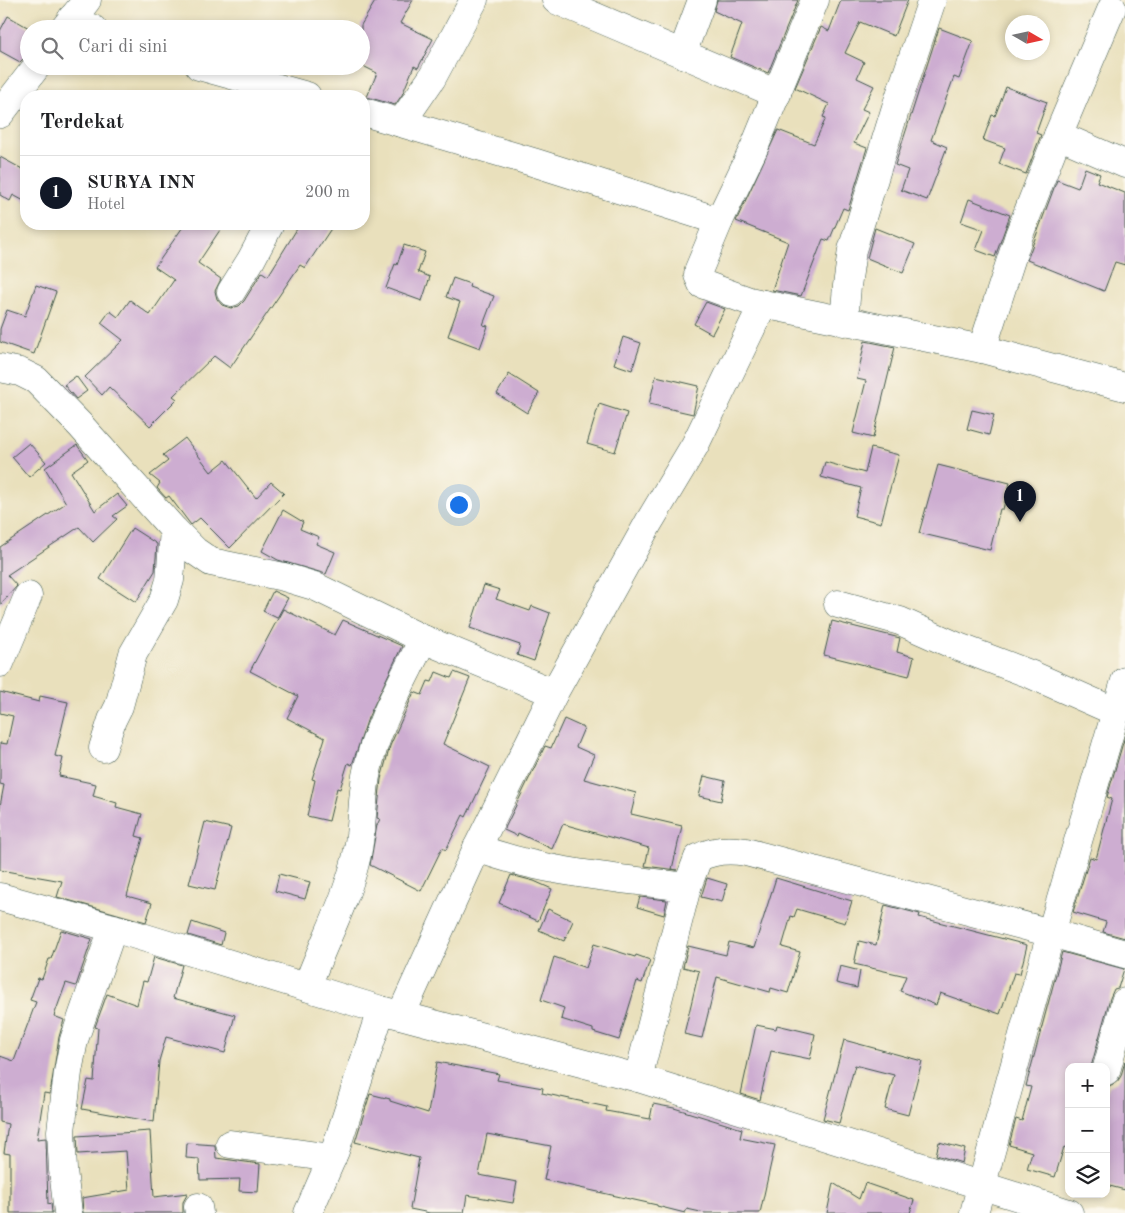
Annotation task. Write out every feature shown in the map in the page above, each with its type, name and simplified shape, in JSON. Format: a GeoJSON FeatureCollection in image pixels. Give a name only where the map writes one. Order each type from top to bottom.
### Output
{"type":"FeatureCollection","features":[{"type":"Feature","properties":{"kind":"street"},"geometry":{"type":"LineString","coordinates":[[401,123],[432,78],[474,0]]}},
{"type":"Feature","properties":{"kind":"street"},"geometry":{"type":"LineString","coordinates":[[556,0],[777,94]]}},
{"type":"Feature","properties":{"kind":"street"},"geometry":{"type":"LineString","coordinates":[[682,54],[702,0]]}},
{"type":"Feature","properties":{"kind":"street"},"geometry":{"type":"LineString","coordinates":[[815,0],[754,148],[719,221],[699,269],[699,280],[707,286],[763,304],[982,349],[1125,387]]}},
{"type":"Feature","properties":{"kind":"street"},"geometry":{"type":"LineString","coordinates":[[844,322],[852,250],[896,107],[932,0]]}},
{"type":"Feature","properties":{"kind":"street"},"geometry":{"type":"LineString","coordinates":[[982,349],[1019,235],[1110,7]]}},
{"type":"Feature","properties":{"kind":"street"},"geometry":{"type":"LineString","coordinates":[[0,114],[30,75]]}},
{"type":"Feature","properties":{"kind":"street"},"geometry":{"type":"LineString","coordinates":[[231,75],[285,90]]}},
{"type":"Feature","properties":{"kind":"street"},"geometry":{"type":"LineString","coordinates":[[370,114],[719,221]]}},
{"type":"Feature","properties":{"kind":"street"},"geometry":{"type":"LineString","coordinates":[[1058,135],[1125,164]]}},
{"type":"Feature","properties":{"kind":"street"},"geometry":{"type":"LineString","coordinates":[[231,292],[267,230]]}},
{"type":"Feature","properties":{"kind":"street"},"geometry":{"type":"LineString","coordinates":[[308,1213],[332,1158],[364,1067],[391,1013],[478,848],[554,693],[649,522],[695,445],[763,304]]}},
{"type":"Feature","properties":{"kind":"street"},"geometry":{"type":"LineString","coordinates":[[0,368],[20,372],[36,380],[80,425],[174,530],[195,551],[211,562],[284,577],[314,586],[423,639],[554,693]]}},
{"type":"Feature","properties":{"kind":"street"},"geometry":{"type":"LineString","coordinates":[[103,748],[118,706],[133,654],[164,600],[170,580],[174,530]]}},
{"type":"Feature","properties":{"kind":"street"},"geometry":{"type":"LineString","coordinates":[[170,580],[205,557]]}},
{"type":"Feature","properties":{"kind":"street"},"geometry":{"type":"LineString","coordinates":[[0,663],[28,596]]}},
{"type":"Feature","properties":{"kind":"street"},"geometry":{"type":"LineString","coordinates":[[838,604],[900,621],[956,646],[1030,674],[1116,712]]}},
{"type":"Feature","properties":{"kind":"street"},"geometry":{"type":"LineString","coordinates":[[307,987],[340,909],[356,862],[363,817],[366,776],[378,737],[423,639]]}},
{"type":"Feature","properties":{"kind":"street"},"geometry":{"type":"LineString","coordinates":[[974,1213],[1051,933],[1125,682]]}},
{"type":"Feature","properties":{"kind":"street"},"geometry":{"type":"LineString","coordinates":[[478,848],[510,859],[551,869],[687,887]]}},
{"type":"Feature","properties":{"kind":"street"},"geometry":{"type":"LineString","coordinates":[[638,1078],[687,887],[698,858],[708,852],[737,850],[1125,954]]}},
{"type":"Feature","properties":{"kind":"street"},"geometry":{"type":"LineString","coordinates":[[0,897],[113,928],[391,1013],[638,1078],[1068,1213],[1072,1198]]}},
{"type":"Feature","properties":{"kind":"street"},"geometry":{"type":"LineString","coordinates":[[68,1213],[61,1131],[68,1072],[74,1040],[113,928]]}},
{"type":"Feature","properties":{"kind":"street"},"geometry":{"type":"LineString","coordinates":[[1108,1063],[1125,1002]]}},
{"type":"Feature","properties":{"kind":"street"},"geometry":{"type":"LineString","coordinates":[[230,1144],[332,1158]]}},
{"type":"Feature","properties":{"kind":"building"},"geometry":{"type":"Polygon","coordinates":[[[376,0],[413,0],[400,23],[433,39],[418,68],[414,66],[402,95],[395,105],[370,98],[370,90],[377,73],[370,70],[370,20],[364,20],[376,0]]]}},
{"type":"Feature","properties":{"kind":"building"},"geometry":{"type":"Polygon","coordinates":[[[717,0],[798,0],[768,73],[730,57],[742,24],[714,11],[717,0]]]}},
{"type":"Feature","properties":{"kind":"building"},"geometry":{"type":"Polygon","coordinates":[[[841,0],[908,0],[894,36],[860,22],[845,53],[864,62],[857,78],[874,86],[862,109],[869,112],[854,143],[867,148],[848,210],[843,208],[829,241],[823,239],[801,296],[772,290],[788,242],[736,221],[778,130],[814,144],[826,118],[823,117],[829,104],[795,88],[821,27],[829,31],[841,0]]]}},
{"type":"Feature","properties":{"kind":"building"},"geometry":{"type":"Polygon","coordinates":[[[8,16],[20,23],[20,62],[0,51],[0,31],[8,16]]]}},
{"type":"Feature","properties":{"kind":"building"},"geometry":{"type":"Polygon","coordinates":[[[939,28],[973,41],[959,79],[954,77],[931,140],[947,147],[927,200],[901,190],[908,170],[895,165],[939,28]]]}},
{"type":"Feature","properties":{"kind":"building"},"geometry":{"type":"Polygon","coordinates":[[[1006,87],[1047,102],[1036,133],[1041,135],[1026,174],[999,164],[1005,148],[983,140],[992,115],[995,116],[1006,87]]]}},
{"type":"Feature","properties":{"kind":"building"},"geometry":{"type":"Polygon","coordinates":[[[0,157],[20,168],[20,199],[13,195],[10,201],[0,195],[0,157]]]}},
{"type":"Feature","properties":{"kind":"building"},"geometry":{"type":"Polygon","coordinates":[[[1085,168],[1100,174],[1097,182],[1125,193],[1125,265],[1115,262],[1104,291],[1027,260],[1057,180],[1078,188],[1085,168]]]}},
{"type":"Feature","properties":{"kind":"building"},"geometry":{"type":"Polygon","coordinates":[[[969,199],[1010,215],[995,257],[976,250],[984,230],[961,222],[969,199]]]}},
{"type":"Feature","properties":{"kind":"building"},"geometry":{"type":"Polygon","coordinates":[[[875,228],[915,244],[903,273],[867,258],[875,228]]]}},
{"type":"Feature","properties":{"kind":"building"},"geometry":{"type":"Polygon","coordinates":[[[181,230],[220,230],[198,263],[221,279],[215,291],[217,299],[222,305],[231,308],[239,306],[244,301],[262,272],[268,276],[296,230],[330,230],[305,268],[300,265],[230,368],[214,356],[173,396],[177,399],[150,426],[109,387],[102,395],[85,377],[123,340],[101,323],[110,311],[118,317],[130,300],[150,315],[174,280],[155,267],[181,230]]]}},
{"type":"Feature","properties":{"kind":"building"},"geometry":{"type":"Polygon","coordinates":[[[404,245],[425,252],[418,272],[430,277],[422,301],[386,288],[404,245]]]}},
{"type":"Feature","properties":{"kind":"building"},"geometry":{"type":"Polygon","coordinates":[[[453,278],[470,284],[469,287],[494,296],[483,325],[488,326],[480,348],[448,336],[460,302],[446,297],[453,278]]]}},
{"type":"Feature","properties":{"kind":"building"},"geometry":{"type":"Polygon","coordinates":[[[36,285],[56,292],[34,354],[0,342],[0,329],[7,310],[25,316],[36,285]]]}},
{"type":"Feature","properties":{"kind":"building"},"geometry":{"type":"Polygon","coordinates":[[[706,302],[725,309],[712,334],[694,324],[706,302]]]}},
{"type":"Feature","properties":{"kind":"building"},"geometry":{"type":"Polygon","coordinates":[[[623,337],[641,343],[632,370],[614,364],[623,337]]]}},
{"type":"Feature","properties":{"kind":"building"},"geometry":{"type":"Polygon","coordinates":[[[865,341],[895,347],[873,438],[853,433],[866,381],[857,379],[865,341]]]}},
{"type":"Feature","properties":{"kind":"building"},"geometry":{"type":"Polygon","coordinates":[[[509,374],[539,393],[527,413],[497,394],[509,374]]]}},
{"type":"Feature","properties":{"kind":"building"},"geometry":{"type":"Polygon","coordinates":[[[76,376],[87,391],[76,399],[64,385],[76,376]]]}},
{"type":"Feature","properties":{"kind":"building"},"geometry":{"type":"Polygon","coordinates":[[[656,376],[699,386],[693,414],[649,404],[656,376]]]}},
{"type":"Feature","properties":{"kind":"building"},"geometry":{"type":"Polygon","coordinates":[[[599,404],[627,413],[615,452],[587,444],[599,404]]]}},
{"type":"Feature","properties":{"kind":"building"},"geometry":{"type":"Polygon","coordinates":[[[972,410],[994,415],[989,435],[967,429],[972,410]]]}},
{"type":"Feature","properties":{"kind":"building"},"geometry":{"type":"Polygon","coordinates":[[[185,438],[211,472],[226,460],[256,498],[271,482],[284,493],[230,548],[200,518],[191,525],[169,496],[166,498],[157,488],[160,483],[150,475],[168,461],[163,455],[185,438]]]}},
{"type":"Feature","properties":{"kind":"building"},"geometry":{"type":"Polygon","coordinates":[[[29,443],[46,462],[29,477],[12,457],[29,443]]]}},
{"type":"Feature","properties":{"kind":"building"},"geometry":{"type":"Polygon","coordinates":[[[77,445],[88,460],[71,472],[95,511],[117,494],[127,506],[113,516],[117,519],[93,542],[79,527],[7,575],[17,586],[0,605],[0,547],[66,503],[45,468],[77,445]]]}},
{"type":"Feature","properties":{"kind":"building"},"geometry":{"type":"Polygon","coordinates":[[[871,448],[899,455],[881,523],[854,516],[861,488],[821,477],[825,462],[865,473],[871,448]]]}},
{"type":"Feature","properties":{"kind":"building"},"geometry":{"type":"Polygon","coordinates":[[[938,465],[1010,483],[1003,509],[1000,509],[990,550],[919,533],[938,465]]]}},
{"type":"Feature","properties":{"kind":"building"},"geometry":{"type":"Polygon","coordinates":[[[283,510],[303,522],[300,529],[319,537],[316,544],[335,552],[326,574],[278,560],[262,551],[283,510]]]}},
{"type":"Feature","properties":{"kind":"building"},"geometry":{"type":"Polygon","coordinates":[[[132,528],[157,544],[155,571],[136,602],[100,579],[132,528]]]}},
{"type":"Feature","properties":{"kind":"building"},"geometry":{"type":"Polygon","coordinates":[[[484,585],[500,590],[496,599],[530,611],[532,606],[550,613],[534,661],[517,655],[520,645],[470,628],[484,585]]]}},
{"type":"Feature","properties":{"kind":"building"},"geometry":{"type":"Polygon","coordinates":[[[273,591],[288,598],[277,618],[263,611],[273,591]]]}},
{"type":"Feature","properties":{"kind":"building"},"geometry":{"type":"Polygon","coordinates":[[[283,609],[335,635],[343,620],[402,646],[368,718],[352,765],[348,763],[340,789],[337,788],[329,821],[307,816],[315,780],[312,779],[325,738],[287,718],[298,696],[250,671],[283,609]]]}},
{"type":"Feature","properties":{"kind":"building"},"geometry":{"type":"Polygon","coordinates":[[[832,621],[900,638],[897,652],[914,657],[909,676],[824,655],[832,621]]]}},
{"type":"Feature","properties":{"kind":"building"},"geometry":{"type":"Polygon","coordinates":[[[436,672],[451,678],[454,672],[470,678],[443,744],[490,767],[466,817],[463,815],[446,850],[442,848],[421,891],[370,865],[377,825],[380,819],[377,818],[381,779],[390,746],[414,692],[422,695],[428,681],[432,682],[436,672]]]}},
{"type":"Feature","properties":{"kind":"building"},"geometry":{"type":"Polygon","coordinates":[[[0,692],[39,702],[40,696],[68,702],[55,756],[63,758],[59,776],[96,784],[93,796],[117,803],[116,807],[142,814],[136,836],[143,838],[127,896],[152,903],[146,922],[57,897],[62,881],[0,870],[0,806],[4,785],[0,784],[0,743],[7,744],[13,716],[0,713],[0,692]]]}},
{"type":"Feature","properties":{"kind":"building"},"geometry":{"type":"Polygon","coordinates":[[[564,719],[584,728],[576,747],[594,755],[584,779],[636,793],[631,814],[682,826],[672,869],[677,870],[645,866],[649,848],[563,824],[552,849],[518,833],[517,836],[504,830],[545,746],[551,748],[564,719]]]}},
{"type":"Feature","properties":{"kind":"building"},"geometry":{"type":"Polygon","coordinates":[[[1125,736],[1125,938],[1103,932],[1106,922],[1073,912],[1090,857],[1096,859],[1112,799],[1107,797],[1125,736]]]}},
{"type":"Feature","properties":{"kind":"building"},"geometry":{"type":"Polygon","coordinates":[[[704,776],[725,781],[721,801],[699,796],[704,776]]]}},
{"type":"Feature","properties":{"kind":"building"},"geometry":{"type":"Polygon","coordinates":[[[205,822],[231,828],[215,890],[189,884],[205,822]]]}},
{"type":"Feature","properties":{"kind":"building"},"geometry":{"type":"Polygon","coordinates":[[[279,874],[310,882],[305,899],[275,891],[279,874]]]}},
{"type":"Feature","properties":{"kind":"building"},"geometry":{"type":"Polygon","coordinates":[[[511,875],[534,881],[552,889],[538,921],[499,903],[511,875]]]}},
{"type":"Feature","properties":{"kind":"building"},"geometry":{"type":"Polygon","coordinates":[[[707,878],[727,884],[722,902],[701,897],[707,878]]]}},
{"type":"Feature","properties":{"kind":"building"},"geometry":{"type":"Polygon","coordinates":[[[776,878],[852,901],[845,923],[797,909],[794,917],[791,916],[782,947],[800,952],[788,993],[771,988],[770,992],[717,977],[702,1038],[684,1034],[699,971],[683,967],[688,946],[726,955],[729,942],[754,948],[776,878]]]}},
{"type":"Feature","properties":{"kind":"building"},"geometry":{"type":"Polygon","coordinates":[[[640,897],[667,900],[664,915],[637,907],[640,897]]]}},
{"type":"Feature","properties":{"kind":"building"},"geometry":{"type":"Polygon","coordinates":[[[885,905],[920,914],[919,917],[1027,945],[1020,974],[1014,973],[1000,1014],[940,993],[936,1005],[900,991],[906,976],[854,964],[859,941],[876,945],[885,905]]]}},
{"type":"Feature","properties":{"kind":"building"},"geometry":{"type":"Polygon","coordinates":[[[548,909],[573,921],[564,941],[539,930],[548,909]]]}},
{"type":"Feature","properties":{"kind":"building"},"geometry":{"type":"Polygon","coordinates":[[[192,922],[224,933],[221,945],[188,935],[192,922]]]}},
{"type":"Feature","properties":{"kind":"building"},"geometry":{"type":"Polygon","coordinates":[[[61,930],[92,939],[76,986],[66,983],[54,1016],[64,1020],[59,1037],[50,1094],[44,1093],[37,1139],[46,1138],[48,1204],[51,1203],[52,1213],[10,1213],[10,1154],[4,1153],[8,1124],[0,1122],[0,1056],[14,1061],[36,1002],[30,1000],[38,978],[42,979],[49,959],[51,959],[61,930]]]}},
{"type":"Feature","properties":{"kind":"building"},"geometry":{"type":"Polygon","coordinates":[[[594,944],[650,960],[642,983],[637,981],[619,1040],[561,1019],[564,1008],[541,1000],[554,957],[586,968],[594,944]]]}},
{"type":"Feature","properties":{"kind":"building"},"geometry":{"type":"Polygon","coordinates":[[[1062,952],[1124,969],[1118,988],[1114,989],[1110,998],[1092,1063],[1065,1063],[1065,1147],[1055,1177],[1027,1169],[1032,1152],[1009,1145],[1016,1119],[1022,1121],[1031,1087],[1026,1086],[1062,952]]]}},
{"type":"Feature","properties":{"kind":"building"},"geometry":{"type":"Polygon","coordinates":[[[154,957],[182,965],[173,998],[235,1015],[225,1053],[166,1037],[159,1061],[154,1122],[82,1109],[88,1080],[94,1081],[98,1028],[95,1027],[107,994],[137,1005],[143,981],[147,982],[154,957]]]}},
{"type":"Feature","properties":{"kind":"building"},"geometry":{"type":"Polygon","coordinates":[[[840,966],[860,971],[857,988],[836,983],[840,966]]]}},
{"type":"Feature","properties":{"kind":"building"},"geometry":{"type":"Polygon","coordinates":[[[756,1025],[776,1029],[777,1025],[815,1034],[810,1059],[771,1051],[760,1100],[741,1094],[756,1025]]]}},
{"type":"Feature","properties":{"kind":"building"},"geometry":{"type":"Polygon","coordinates":[[[844,1040],[922,1061],[908,1115],[885,1109],[894,1075],[855,1065],[839,1123],[823,1119],[844,1040]]]}},
{"type":"Feature","properties":{"kind":"building"},"geometry":{"type":"Polygon","coordinates":[[[1125,1061],[1125,1190],[1110,1186],[1110,1086],[1117,1082],[1121,1076],[1125,1061]]]}},
{"type":"Feature","properties":{"kind":"building"},"geometry":{"type":"Polygon","coordinates":[[[437,1062],[499,1074],[497,1080],[543,1088],[542,1093],[607,1107],[606,1111],[650,1119],[653,1104],[674,1108],[742,1129],[740,1138],[775,1145],[760,1213],[705,1213],[687,1209],[685,1213],[544,1180],[551,1146],[487,1134],[479,1175],[517,1182],[513,1203],[467,1195],[464,1213],[430,1213],[410,1209],[419,1158],[355,1142],[370,1094],[428,1113],[437,1062]]]}},
{"type":"Feature","properties":{"kind":"building"},"geometry":{"type":"Polygon","coordinates":[[[150,1131],[154,1197],[188,1193],[183,1202],[183,1213],[83,1213],[82,1198],[129,1190],[126,1151],[78,1154],[77,1136],[150,1131]]]}},
{"type":"Feature","properties":{"kind":"building"},"geometry":{"type":"Polygon","coordinates":[[[939,1142],[965,1149],[962,1163],[936,1155],[939,1142]]]}},
{"type":"Feature","properties":{"kind":"building"},"geometry":{"type":"Polygon","coordinates":[[[187,1143],[215,1145],[216,1158],[260,1164],[258,1192],[239,1191],[240,1179],[200,1180],[199,1159],[186,1158],[187,1143]]]}},
{"type":"Feature","properties":{"kind":"building"},"geometry":{"type":"Polygon","coordinates":[[[833,1183],[859,1199],[865,1183],[914,1200],[910,1213],[827,1213],[833,1183]]]}},
{"type":"Feature","properties":{"kind":"place","name":"SURYA INN"},"geometry":{"type":"Point","coordinates":[1020,522]}}]}
